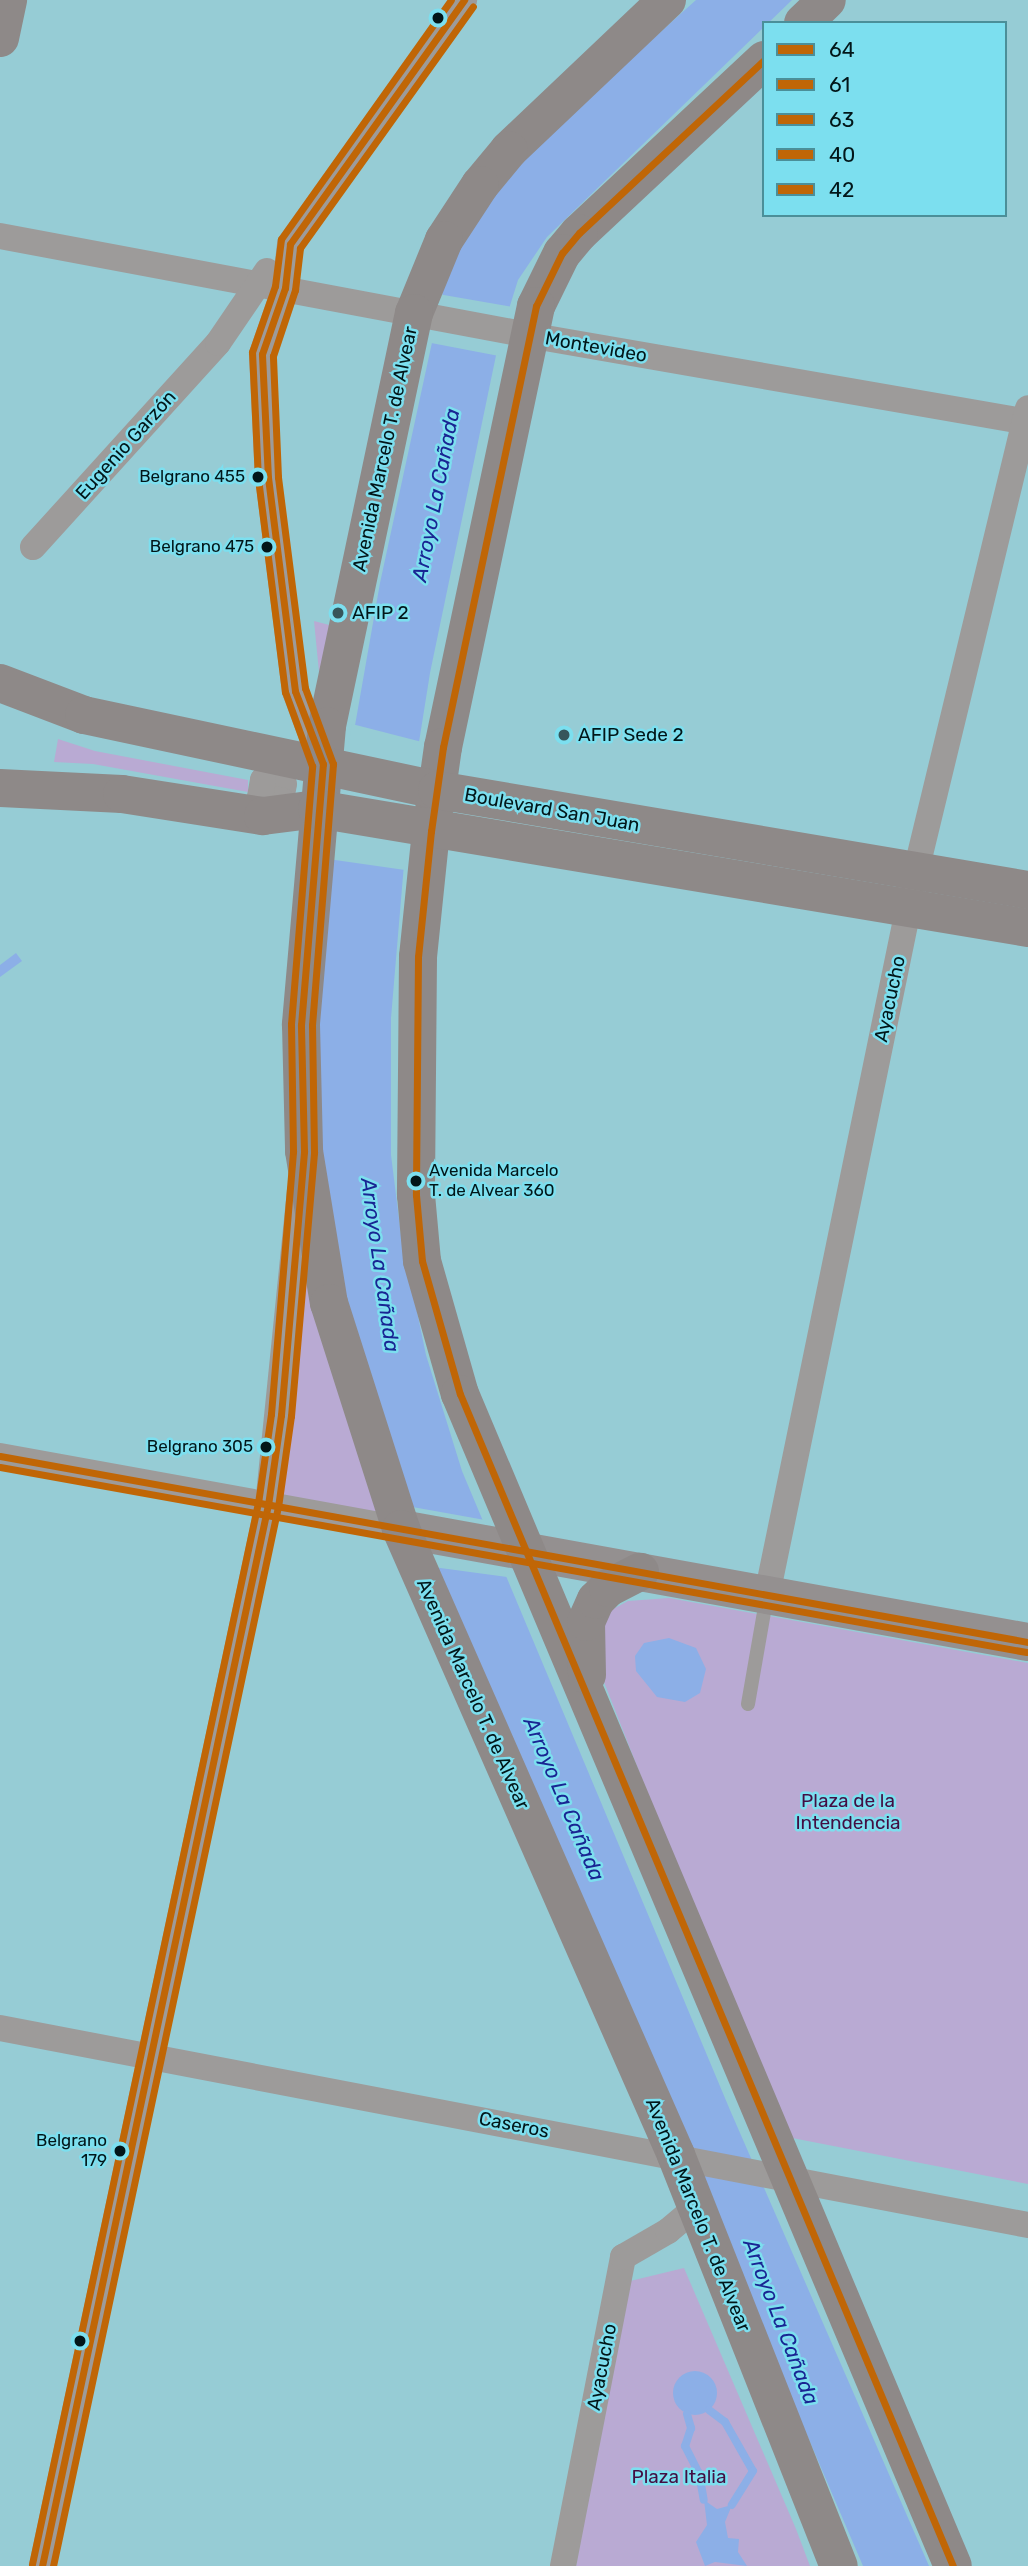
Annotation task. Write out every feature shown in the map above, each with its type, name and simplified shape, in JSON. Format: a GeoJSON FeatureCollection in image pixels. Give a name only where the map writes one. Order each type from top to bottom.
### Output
{"type":"FeatureCollection","features":[{"type":"Feature","properties":{"kind":"main road"},"geometry":{"type":"LineString","coordinates":[[0,38],[8,0]]}},
{"type":"Feature","properties":{"kind":"main road","name":"Avenida Marcelo T. de Alvear"},"geometry":{"type":"LineString","coordinates":[[667,0],[509,150],[480,185],[444,240],[414,313],[328,718],[317,809],[301,1025],[304,1151],[329,1303],[401,1528],[676,2155],[839,2566]]}},
{"type":"Feature","properties":{"kind":"main road"},"geometry":{"type":"LineString","coordinates":[[805,21],[827,0]]}},
{"type":"Feature","properties":{"kind":"main road"},"geometry":{"type":"LineString","coordinates":[[762,62],[571,243],[551,272],[528,335],[430,831],[418,957],[415,1195],[422,1261],[460,1394],[786,2177],[953,2566]]}},
{"type":"Feature","properties":{"kind":"main road","name":"Boulevard San Juan"},"geometry":{"type":"LineString","coordinates":[[0,683],[84,715],[913,889],[1028,928]]}},
{"type":"Feature","properties":{"kind":"main road","name":"Boulevard San Juan"},"geometry":{"type":"LineString","coordinates":[[0,788],[121,794],[263,816],[317,809],[430,831],[913,889],[1028,890]]}},
{"type":"Feature","properties":{"kind":"main road"},"geometry":{"type":"LineString","coordinates":[[401,1528],[1028,1642]]}},
{"type":"Feature","properties":{"kind":"main road"},"geometry":{"type":"LineString","coordinates":[[590,1701],[586,1622],[596,1600],[608,1588],[640,1572]]}},
{"type":"Feature","properties":{"kind":"street","name":"Eugenio Garzón"},"geometry":{"type":"LineString","coordinates":[[33,547],[218,343],[257,283],[290,244],[464,0]]}},
{"type":"Feature","properties":{"kind":"street","name":"Montevideo"},"geometry":{"type":"LineString","coordinates":[[0,236],[528,335],[1027,417]]}},
{"type":"Feature","properties":{"kind":"street"},"geometry":{"type":"LineString","coordinates":[[290,244],[285,288],[262,354],[268,478],[295,691],[323,765]]}},
{"type":"Feature","properties":{"kind":"street"},"geometry":{"type":"LineString","coordinates":[[218,343],[238,338],[262,354]]}},
{"type":"Feature","properties":{"kind":"street","name":"Ayacucho"},"geometry":{"type":"LineString","coordinates":[[767,1595],[913,889],[1027,417]]}},
{"type":"Feature","properties":{"kind":"street"},"geometry":{"type":"LineString","coordinates":[[42,2566],[268,1504],[304,1151]]}},
{"type":"Feature","properties":{"kind":"street"},"geometry":{"type":"LineString","coordinates":[[0,1456],[401,1528]]}},
{"type":"Feature","properties":{"kind":"street","name":"Caseros"},"geometry":{"type":"LineString","coordinates":[[0,2028],[676,2155],[1028,2225]]}},
{"type":"Feature","properties":{"kind":"street","name":"Ayacucho"},"geometry":{"type":"LineString","coordinates":[[563,2566],[623,2257],[668,2231],[697,2207]]}},
{"type":"Feature","properties":{"kind":"lane"},"geometry":{"type":"LineString","coordinates":[[748,1704],[767,1595]]}},
{"type":"Feature","properties":{"kind":"green space"},"geometry":{"type":"Polygon","coordinates":[[[314,621],[337,627],[320,682],[314,621]]]}},
{"type":"Feature","properties":{"kind":"green space"},"geometry":{"type":"Polygon","coordinates":[[[58,739],[95,751],[248,780],[248,792],[93,764],[54,762],[58,739]]]}},
{"type":"Feature","properties":{"kind":"green space"},"geometry":{"type":"Polygon","coordinates":[[[304,1151],[401,1529],[268,1505],[304,1151]]]}},
{"type":"Feature","properties":{"kind":"green space","name":"Plaza de la Intendencia"},"geometry":{"type":"Polygon","coordinates":[[[669,1598],[1028,1663],[1028,2184],[782,2136],[604,1682],[598,1655],[606,1613],[628,1601],[669,1598]]]}},
{"type":"Feature","properties":{"kind":"green space","name":"Plaza Italia"},"geometry":{"type":"Polygon","coordinates":[[[684,2268],[810,2566],[576,2566],[626,2282],[684,2268]]]}},
{"type":"Feature","properties":{"kind":"water","name":"Arroyo La Cañada"},"geometry":{"type":"Polygon","coordinates":[[[696,0],[792,0],[770,21],[762,21],[762,29],[547,237],[518,280],[499,341],[430,673],[409,805],[391,1018],[391,1155],[401,1235],[426,1355],[462,1471],[730,2110],[929,2566],[863,2566],[396,1472],[363,1381],[324,1213],[317,1060],[330,868],[380,583],[444,287],[469,225],[522,157],[696,0]]]}},
{"type":"Feature","properties":{"kind":"water"},"geometry":{"type":"Polygon","coordinates":[[[16,953],[22,961],[0,977],[0,965],[16,953]]]}},
{"type":"Feature","properties":{"kind":"water"},"geometry":{"type":"Polygon","coordinates":[[[669,1638],[696,1648],[706,1669],[700,1693],[685,1702],[657,1697],[636,1671],[635,1656],[644,1643],[669,1638]]]}},
{"type":"Feature","properties":{"kind":"water"},"geometry":{"type":"Polygon","coordinates":[[[695,2371],[710,2378],[717,2393],[710,2408],[695,2415],[680,2408],[673,2393],[680,2378],[695,2371]]]}},
{"type":"Feature","properties":{"kind":"water"},"geometry":{"type":"Polygon","coordinates":[[[704,2500],[717,2509],[732,2505],[725,2522],[728,2538],[739,2539],[738,2552],[747,2566],[715,2562],[705,2566],[696,2542],[707,2525],[704,2500]]]}},
{"type":"Feature","properties":{"kind":"pier"},"geometry":{"type":"Polygon","coordinates":[[[438,294],[513,307],[499,356],[426,342],[438,294]]]}},
{"type":"Feature","properties":{"kind":"pier"},"geometry":{"type":"Polygon","coordinates":[[[352,724],[422,742],[405,870],[328,859],[352,724]]]}},
{"type":"Feature","properties":{"kind":"pier"},"geometry":{"type":"Polygon","coordinates":[[[407,1506],[485,1520],[507,1577],[433,1567],[407,1506]]]}},
{"type":"Feature","properties":{"kind":"waterway"},"geometry":{"type":"LineString","coordinates":[[709,2410],[725,2422],[753,2471],[732,2505]]}},
{"type":"Feature","properties":{"kind":"waterway"},"geometry":{"type":"LineString","coordinates":[[687,2414],[691,2428],[685,2446],[699,2473],[704,2500]]}},
{"type":"Feature","properties":{"kind":"transit line","name":"63"},"geometry":{"type":"LineString","coordinates":[[32,2564],[258,1503],[271,1414],[293,1151],[291,1024],[312,766],[285,692],[258,479],[252,352],[275,286],[281,239],[451,0]]}},
{"type":"Feature","properties":{"kind":"transit line","name":"64"},"geometry":{"type":"LineString","coordinates":[[42,2566],[268,1505],[281,1415],[304,1151],[301,1025],[323,764],[295,691],[268,478],[262,354],[285,288],[290,244],[464,0]]}},
{"type":"Feature","properties":{"kind":"transit line","name":"61"},"geometry":{"type":"LineString","coordinates":[[53,2566],[278,1507],[291,1416],[314,1152],[312,1025],[333,764],[305,688],[278,477],[273,356],[295,290],[300,248],[473,6]]}},
{"type":"Feature","properties":{"kind":"transit line","name":"64"},"geometry":{"type":"LineString","coordinates":[[762,62],[579,233],[562,253],[536,306],[443,747],[431,831],[418,957],[416,1195],[422,1261],[460,1394],[953,2566]]}},
{"type":"Feature","properties":{"kind":"transit line","name":"40"},"geometry":{"type":"LineString","coordinates":[[0,1456],[1028,1642]]}},
{"type":"Feature","properties":{"kind":"transit line","name":"42"},"geometry":{"type":"LineString","coordinates":[[0,1467],[1026,1652]]}},
{"type":"Feature","properties":{"kind":"place","name":"Belgrano 455"},"geometry":{"type":"Point","coordinates":[258,477]}},
{"type":"Feature","properties":{"kind":"place","name":"Belgrano 475"},"geometry":{"type":"Point","coordinates":[267,547]}},
{"type":"Feature","properties":{"kind":"place","name":"AFIP 2"},"geometry":{"type":"Point","coordinates":[338,613]}},
{"type":"Feature","properties":{"kind":"place","name":"AFIP Sede 2"},"geometry":{"type":"Point","coordinates":[564,735]}},
{"type":"Feature","properties":{"kind":"place","name":"Avenida Marcelo T. de Alvear 360"},"geometry":{"type":"Point","coordinates":[416,1181]}},
{"type":"Feature","properties":{"kind":"place","name":"Belgrano 305"},"geometry":{"type":"Point","coordinates":[266,1447]}},
{"type":"Feature","properties":{"kind":"place","name":"Belgrano 179"},"geometry":{"type":"Point","coordinates":[120,2151]}}]}
